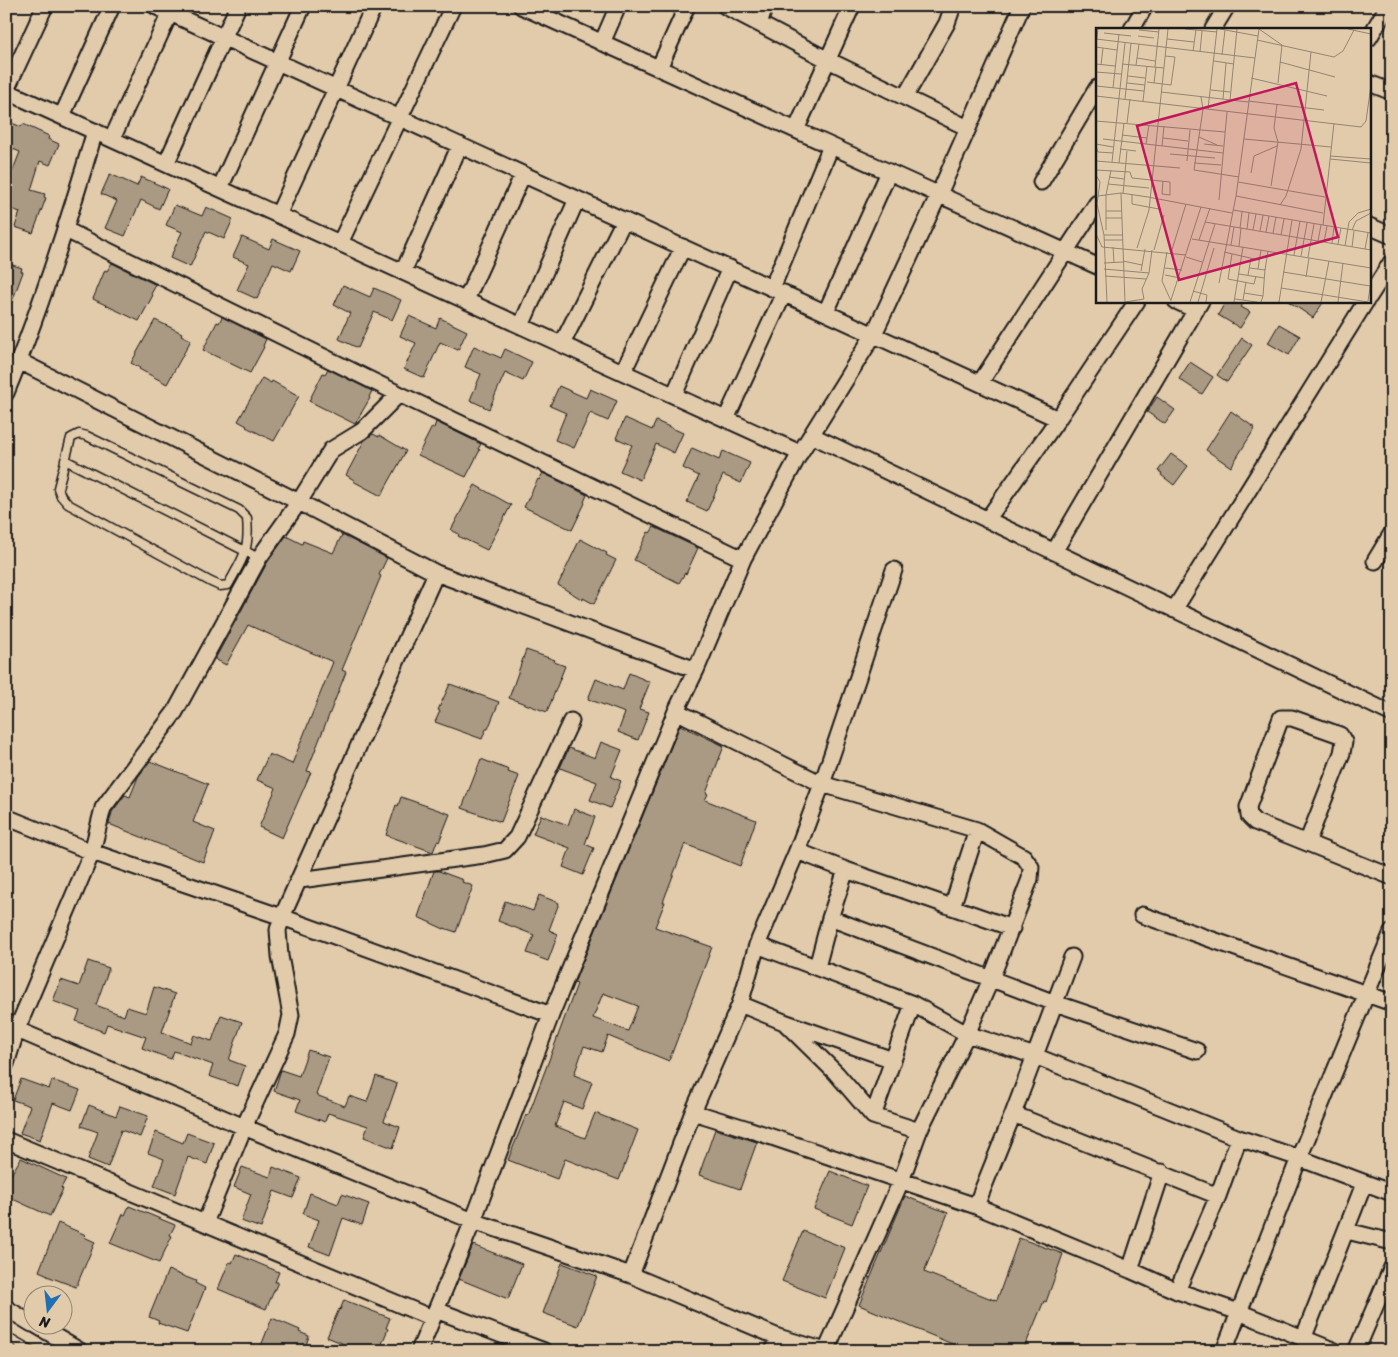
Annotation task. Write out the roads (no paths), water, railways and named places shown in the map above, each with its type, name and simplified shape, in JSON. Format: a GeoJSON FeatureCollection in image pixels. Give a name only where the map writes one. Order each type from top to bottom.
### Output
{"type":"FeatureCollection","features":[{"type":"Feature","properties":{"kind":"street"},"geometry":{"type":"LineString","coordinates":[[45,6],[6,90],[800,453]]}},
{"type":"Feature","properties":{"kind":"street"},"geometry":{"type":"LineString","coordinates":[[62,116],[112,6]]}},
{"type":"Feature","properties":{"kind":"street"},"geometry":{"type":"LineString","coordinates":[[155,6],[1058,419]]}},
{"type":"Feature","properties":{"kind":"street"},"geometry":{"type":"LineString","coordinates":[[166,164],[238,6]]}},
{"type":"Feature","properties":{"kind":"street"},"geometry":{"type":"LineString","coordinates":[[220,188],[304,6]]}},
{"type":"Feature","properties":{"kind":"street"},"geometry":{"type":"LineString","coordinates":[[278,215],[374,6]]}},
{"type":"Feature","properties":{"kind":"street"},"geometry":{"type":"LineString","coordinates":[[340,243],[453,6]]}},
{"type":"Feature","properties":{"kind":"street"},"geometry":{"type":"LineString","coordinates":[[521,6],[1096,266]]}},
{"type":"Feature","properties":{"kind":"street"},"geometry":{"type":"LineString","coordinates":[[602,43],[618,6]]}},
{"type":"Feature","properties":{"kind":"street"},"geometry":{"type":"LineString","coordinates":[[660,68],[687,6]]}},
{"type":"Feature","properties":{"kind":"street"},"geometry":{"type":"LineString","coordinates":[[725,6],[828,60],[968,128]]}},
{"type":"Feature","properties":{"kind":"street"},"geometry":{"type":"LineString","coordinates":[[759,24],[765,6]]}},
{"type":"Feature","properties":{"kind":"street"},"geometry":{"type":"LineString","coordinates":[[796,130],[852,6]]}},
{"type":"Feature","properties":{"kind":"street"},"geometry":{"type":"LineString","coordinates":[[905,97],[947,23],[954,6]]}},
{"type":"Feature","properties":{"kind":"street"},"geometry":{"type":"LineString","coordinates":[[419,1351],[473,1221],[551,1015],[676,711],[696,670],[743,558],[800,453],[874,334],[939,194],[1022,6]]}},
{"type":"Feature","properties":{"kind":"street"},"geometry":{"type":"LineString","coordinates":[[1133,28],[1146,6]]}},
{"type":"Feature","properties":{"kind":"street"},"geometry":{"type":"LineString","coordinates":[[1213,28],[1223,8]]}},
{"type":"Feature","properties":{"kind":"street"},"geometry":{"type":"LineString","coordinates":[[1370,37],[1388,12]]}},
{"type":"Feature","properties":{"kind":"street"},"geometry":{"type":"LineString","coordinates":[[112,139],[170,13]]}},
{"type":"Feature","properties":{"kind":"street"},"geometry":{"type":"LineString","coordinates":[[1370,84],[1392,92]]}},
{"type":"Feature","properties":{"kind":"street"},"geometry":{"type":"LineString","coordinates":[[1041,182],[1096,90]]}},
{"type":"Feature","properties":{"kind":"street"},"geometry":{"type":"LineString","coordinates":[[8,383],[19,362],[66,230],[95,131]]}},
{"type":"Feature","properties":{"kind":"street"},"geometry":{"type":"LineString","coordinates":[[403,272],[460,145]]}},
{"type":"Feature","properties":{"kind":"street"},"geometry":{"type":"LineString","coordinates":[[726,419],[778,290],[831,146]]}},
{"type":"Feature","properties":{"kind":"street"},"geometry":{"type":"LineString","coordinates":[[826,312],[889,172]]}},
{"type":"Feature","properties":{"kind":"street"},"geometry":{"type":"LineString","coordinates":[[466,300],[523,174]]}},
{"type":"Feature","properties":{"kind":"street"},"geometry":{"type":"LineString","coordinates":[[521,326],[578,199]]}},
{"type":"Feature","properties":{"kind":"street"},"geometry":{"type":"LineString","coordinates":[[980,383],[1096,204]]}},
{"type":"Feature","properties":{"kind":"street"},"geometry":{"type":"LineString","coordinates":[[562,344],[624,220]]}},
{"type":"Feature","properties":{"kind":"street"},"geometry":{"type":"LineString","coordinates":[[1370,226],[1392,236]]}},
{"type":"Feature","properties":{"kind":"street"},"geometry":{"type":"LineString","coordinates":[[66,230],[399,394],[743,558]]}},
{"type":"Feature","properties":{"kind":"street"},"geometry":{"type":"LineString","coordinates":[[623,372],[683,247]]}},
{"type":"Feature","properties":{"kind":"street"},"geometry":{"type":"LineString","coordinates":[[1370,295],[1392,261]]}},
{"type":"Feature","properties":{"kind":"street"},"geometry":{"type":"LineString","coordinates":[[674,395],[730,268]]}},
{"type":"Feature","properties":{"kind":"street"},"geometry":{"type":"LineString","coordinates":[[987,520],[1136,302]]}},
{"type":"Feature","properties":{"kind":"street"},"geometry":{"type":"LineString","coordinates":[[1054,552],[1198,306],[1180,302]]}},
{"type":"Feature","properties":{"kind":"street"},"geometry":{"type":"LineString","coordinates":[[1174,610],[1365,302]]}},
{"type":"Feature","properties":{"kind":"street"},"geometry":{"type":"LineString","coordinates":[[19,362],[436,573],[696,670]]}},
{"type":"Feature","properties":{"kind":"street"},"geometry":{"type":"LineString","coordinates":[[6,1064],[12,1027],[92,852],[102,808],[176,712],[253,555],[299,502],[331,450],[362,431],[399,394]]}},
{"type":"Feature","properties":{"kind":"street"},"geometry":{"type":"LineString","coordinates":[[811,435],[1392,714]]}},
{"type":"Feature","properties":{"kind":"street"},"geometry":{"type":"LineString","coordinates":[[1375,561],[1392,533]]}},
{"type":"Feature","properties":{"kind":"street"},"geometry":{"type":"LineString","coordinates":[[631,1275],[693,1112],[740,1004],[757,945],[797,851],[822,784],[894,570]]}},
{"type":"Feature","properties":{"kind":"street"},"geometry":{"type":"LineString","coordinates":[[205,1223],[244,1127],[287,1034],[291,1015],[280,956],[278,930],[282,917],[436,573]]}},
{"type":"Feature","properties":{"kind":"street"},"geometry":{"type":"LineString","coordinates":[[12,1027],[244,1127],[473,1221],[631,1275],[776,1344],[826,1351],[901,1181],[919,1131],[967,1034],[991,979],[1030,879],[1031,867],[1024,857],[977,830],[822,784],[676,711]]}},
{"type":"Feature","properties":{"kind":"street"},"geometry":{"type":"LineString","coordinates":[[1307,843],[1342,753],[1344,742],[1340,735],[1292,718],[1281,718],[1248,807],[1248,816],[1255,822],[1307,843],[1392,877]]}},
{"type":"Feature","properties":{"kind":"street"},"geometry":{"type":"LineString","coordinates":[[300,880],[484,855],[505,850],[517,838],[571,720]]}},
{"type":"Feature","properties":{"kind":"street"},"geometry":{"type":"LineString","coordinates":[[6,817],[92,852],[282,917],[551,1015]]}},
{"type":"Feature","properties":{"kind":"street"},"geometry":{"type":"LineString","coordinates":[[952,907],[977,830]]}},
{"type":"Feature","properties":{"kind":"street"},"geometry":{"type":"LineString","coordinates":[[797,851],[1012,928]]}},
{"type":"Feature","properties":{"kind":"street"},"geometry":{"type":"LineString","coordinates":[[817,967],[830,918],[846,870]]}},
{"type":"Feature","properties":{"kind":"street"},"geometry":{"type":"LineString","coordinates":[[1142,915],[1392,1003]]}},
{"type":"Feature","properties":{"kind":"street"},"geometry":{"type":"LineString","coordinates":[[830,918],[1055,1003],[1196,1051]]}},
{"type":"Feature","properties":{"kind":"street"},"geometry":{"type":"LineString","coordinates":[[1224,1351],[1299,1158],[1392,932]]}},
{"type":"Feature","properties":{"kind":"street"},"geometry":{"type":"LineString","coordinates":[[757,945],[913,1004],[967,1034],[1035,1056],[1239,1138],[1392,1193]]}},
{"type":"Feature","properties":{"kind":"street"},"geometry":{"type":"LineString","coordinates":[[976,1206],[1014,1114],[1072,957]]}},
{"type":"Feature","properties":{"kind":"street"},"geometry":{"type":"LineString","coordinates":[[740,1004],[784,1022],[893,1060]]}},
{"type":"Feature","properties":{"kind":"street"},"geometry":{"type":"LineString","coordinates":[[873,1116],[913,1004]]}},
{"type":"Feature","properties":{"kind":"street"},"geometry":{"type":"LineString","coordinates":[[784,1022],[836,1073],[873,1116],[919,1131]]}},
{"type":"Feature","properties":{"kind":"street"},"geometry":{"type":"LineString","coordinates":[[693,1112],[976,1206],[1177,1291],[1239,1312],[1335,1351]]}},
{"type":"Feature","properties":{"kind":"street"},"geometry":{"type":"LineString","coordinates":[[1014,1114],[1218,1196]]}},
{"type":"Feature","properties":{"kind":"street"},"geometry":{"type":"LineString","coordinates":[[1177,1291],[1218,1196],[1239,1138]]}},
{"type":"Feature","properties":{"kind":"street"},"geometry":{"type":"LineString","coordinates":[[6,1140],[205,1223],[434,1314],[544,1351]]}},
{"type":"Feature","properties":{"kind":"street"},"geometry":{"type":"LineString","coordinates":[[1130,1270],[1162,1172]]}},
{"type":"Feature","properties":{"kind":"street"},"geometry":{"type":"LineString","coordinates":[[1303,1339],[1364,1184]]}},
{"type":"Feature","properties":{"kind":"street"},"geometry":{"type":"LineString","coordinates":[[1347,1231],[1392,1242]]}},
{"type":"Feature","properties":{"kind":"street"},"geometry":{"type":"LineString","coordinates":[[1356,1351],[1392,1267]]}},
{"type":"Feature","properties":{"kind":"street"},"geometry":{"type":"LineString","coordinates":[[1377,1300],[1392,1306]]}},
{"type":"Feature","properties":{"kind":"street"},"geometry":{"type":"LineString","coordinates":[[6,1308],[22,1317]]}},
{"type":"Feature","properties":{"kind":"street"},"geometry":{"type":"LineString","coordinates":[[50,1334],[80,1351]]}},
{"type":"Feature","properties":{"kind":"lane"},"geometry":{"type":"LineString","coordinates":[[79,434],[87,436],[239,510],[247,518],[253,555],[228,585],[220,586],[68,504],[61,496],[58,488],[71,438],[79,434]]}},
{"type":"Feature","properties":{"kind":"lane"},"geometry":{"type":"LineString","coordinates":[[65,460],[253,555]]}},
{"type":"Feature","properties":{"kind":"lane"},"geometry":{"type":"LineString","coordinates":[[6,1336],[32,1351]]}}]}
